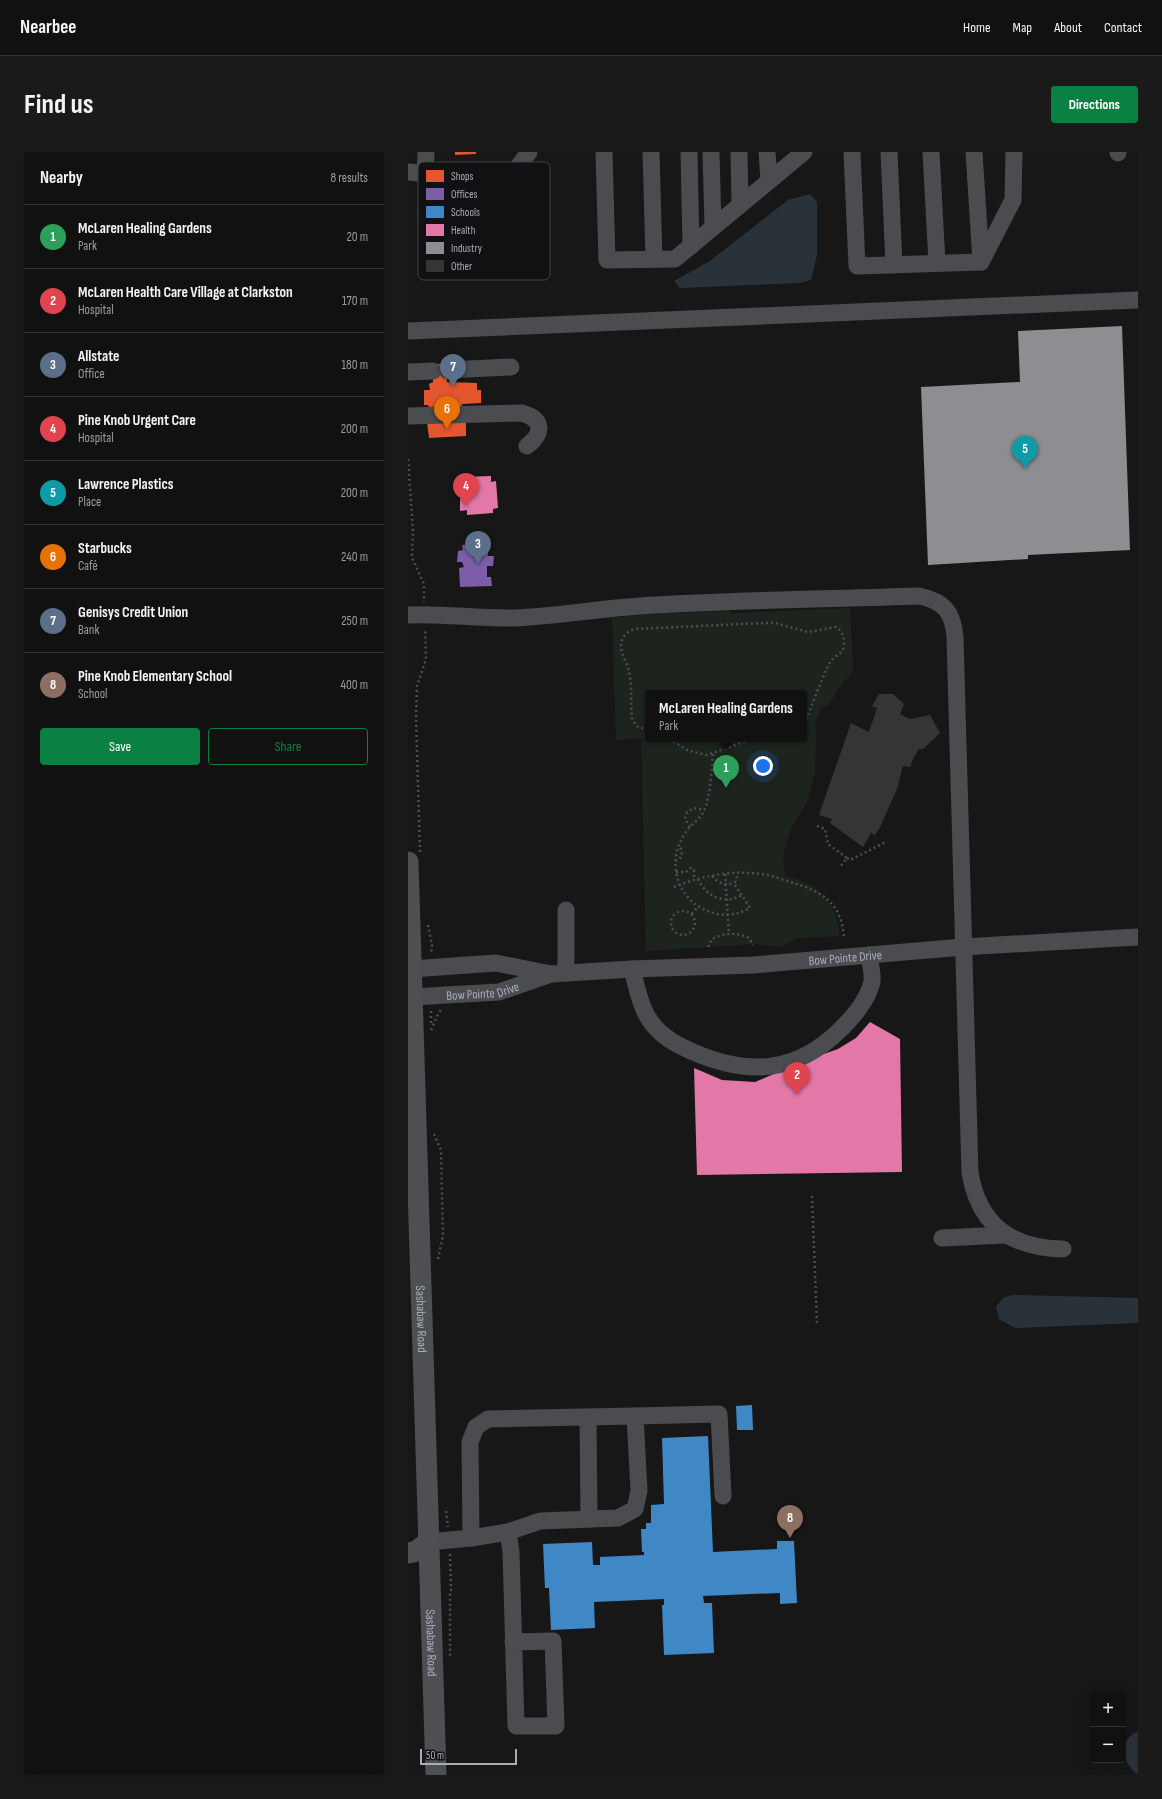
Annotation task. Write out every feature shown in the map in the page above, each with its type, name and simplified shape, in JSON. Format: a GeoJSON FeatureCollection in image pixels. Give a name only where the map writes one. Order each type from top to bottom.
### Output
{"type":"FeatureCollection","features":[{"type":"Feature","properties":{"kind":"main road","name":"Sashabaw Road"},"geometry":{"type":"LineString","coordinates":[[408,862],[412,969],[414,1238],[423,1373],[436,1775]]}},
{"type":"Feature","properties":{"kind":"main road"},"geometry":{"type":"LineString","coordinates":[[408,1336],[415,1346],[423,1373]]}},
{"type":"Feature","properties":{"kind":"main road"},"geometry":{"type":"LineString","coordinates":[[408,1553],[417,1551],[428,1542]]}},
{"type":"Feature","properties":{"kind":"street"},"geometry":{"type":"LineString","coordinates":[[426,152],[426,162]]}},
{"type":"Feature","properties":{"kind":"street"},"geometry":{"type":"LineString","coordinates":[[522,162],[529,152]]}},
{"type":"Feature","properties":{"kind":"street"},"geometry":{"type":"LineString","coordinates":[[604,152],[607,260],[675,259],[804,152]]}},
{"type":"Feature","properties":{"kind":"street"},"geometry":{"type":"LineString","coordinates":[[651,152],[654,259]]}},
{"type":"Feature","properties":{"kind":"street"},"geometry":{"type":"LineString","coordinates":[[689,152],[691,246]]}},
{"type":"Feature","properties":{"kind":"street"},"geometry":{"type":"LineString","coordinates":[[711,152],[713,227]]}},
{"type":"Feature","properties":{"kind":"street"},"geometry":{"type":"LineString","coordinates":[[739,152],[740,204]]}},
{"type":"Feature","properties":{"kind":"street"},"geometry":{"type":"LineString","coordinates":[[768,152],[769,181]]}},
{"type":"Feature","properties":{"kind":"street"},"geometry":{"type":"LineString","coordinates":[[852,152],[857,266],[981,262]]}},
{"type":"Feature","properties":{"kind":"street"},"geometry":{"type":"LineString","coordinates":[[889,152],[894,265]]}},
{"type":"Feature","properties":{"kind":"street"},"geometry":{"type":"LineString","coordinates":[[931,152],[936,263]]}},
{"type":"Feature","properties":{"kind":"street"},"geometry":{"type":"LineString","coordinates":[[974,152],[981,262]]}},
{"type":"Feature","properties":{"kind":"street"},"geometry":{"type":"LineString","coordinates":[[981,262],[1013,200],[1014,152]]}},
{"type":"Feature","properties":{"kind":"street"},"geometry":{"type":"LineString","coordinates":[[408,172],[418,173]]}},
{"type":"Feature","properties":{"kind":"street"},"geometry":{"type":"LineString","coordinates":[[408,331],[1138,300]]}},
{"type":"Feature","properties":{"kind":"street"},"geometry":{"type":"LineString","coordinates":[[408,372],[511,367]]}},
{"type":"Feature","properties":{"kind":"street"},"geometry":{"type":"LineString","coordinates":[[408,416],[522,413],[531,415],[536,420],[538,425],[538,433],[536,440],[527,446]]}},
{"type":"Feature","properties":{"kind":"street"},"geometry":{"type":"LineString","coordinates":[[416,614],[516,618],[584,613],[655,605],[919,596],[931,598],[942,605],[950,614],[954,625],[955,637],[970,1173],[973,1192],[985,1213],[1005,1235],[1033,1247],[1063,1249]]}},
{"type":"Feature","properties":{"kind":"street"},"geometry":{"type":"LineString","coordinates":[[558,974],[566,910]]}},
{"type":"Feature","properties":{"kind":"street","name":"Bow Pointe Drive"},"geometry":{"type":"LineString","coordinates":[[412,997],[499,992],[558,974],[632,969],[753,965],[963,947],[1138,937]]}},
{"type":"Feature","properties":{"kind":"street"},"geometry":{"type":"LineString","coordinates":[[632,969],[646,1014],[655,1027],[665,1036],[682,1047],[723,1063],[745,1067],[768,1067],[783,1064],[818,1050],[850,1021],[862,1005],[872,981],[869,955]]}},
{"type":"Feature","properties":{"kind":"street","name":"Bow Pointe Drive"},"geometry":{"type":"LineString","coordinates":[[412,969],[496,963],[558,974]]}},
{"type":"Feature","properties":{"kind":"street"},"geometry":{"type":"LineString","coordinates":[[942,1238],[1005,1235]]}},
{"type":"Feature","properties":{"kind":"street"},"geometry":{"type":"LineString","coordinates":[[471,1538],[470,1442],[476,1427],[488,1419],[719,1414],[723,1496]]}},
{"type":"Feature","properties":{"kind":"street"},"geometry":{"type":"LineString","coordinates":[[428,1542],[471,1538],[508,1532],[540,1521],[618,1518],[635,1509],[639,1491],[635,1416]]}},
{"type":"Feature","properties":{"kind":"street"},"geometry":{"type":"LineString","coordinates":[[588,1417],[589,1519]]}},
{"type":"Feature","properties":{"kind":"street"},"geometry":{"type":"LineString","coordinates":[[508,1532],[511,1552],[513,1642],[516,1726],[556,1726],[553,1641],[513,1642]]}},
{"type":"Feature","properties":{"kind":"path"},"geometry":{"type":"LineString","coordinates":[[408,459],[413,531],[412,558],[424,584],[416,614]]}},
{"type":"Feature","properties":{"kind":"path"},"geometry":{"type":"LineString","coordinates":[[645,729],[636,726],[632,718],[629,670],[621,649],[621,643],[624,636],[629,631],[636,629],[765,623],[775,623],[803,632],[836,627],[843,635],[844,643],[842,649],[831,660],[807,717]]}},
{"type":"Feature","properties":{"kind":"path"},"geometry":{"type":"LineString","coordinates":[[674,742],[689,751],[707,755],[740,742]]}},
{"type":"Feature","properties":{"kind":"path"},"geometry":{"type":"LineString","coordinates":[[712,754],[707,801],[704,810],[690,827],[678,846],[675,861],[676,872],[680,884],[689,898],[698,906],[710,912],[728,915],[750,908],[734,882]]}},
{"type":"Feature","properties":{"kind":"path"},"geometry":{"type":"LineString","coordinates":[[690,827],[686,819],[687,812],[694,808],[704,810]]}},
{"type":"Feature","properties":{"kind":"path"},"geometry":{"type":"LineString","coordinates":[[816,826],[825,829],[828,844],[850,860],[886,842]]}},
{"type":"Feature","properties":{"kind":"path"},"geometry":{"type":"LineString","coordinates":[[675,861],[682,855],[681,849],[678,846]]}},
{"type":"Feature","properties":{"kind":"path"},"geometry":{"type":"LineString","coordinates":[[840,867],[847,858]]}},
{"type":"Feature","properties":{"kind":"path"},"geometry":{"type":"LineString","coordinates":[[676,872],[686,872],[692,868],[694,870],[694,880]]}},
{"type":"Feature","properties":{"kind":"path"},"geometry":{"type":"LineString","coordinates":[[674,887],[694,880],[725,874],[761,874],[796,884],[816,891],[828,898],[840,915],[844,938]]}},
{"type":"Feature","properties":{"kind":"path"},"geometry":{"type":"LineString","coordinates":[[725,874],[729,934]]}},
{"type":"Feature","properties":{"kind":"path"},"geometry":{"type":"LineString","coordinates":[[712,876],[717,882],[726,885],[734,882],[738,874]]}},
{"type":"Feature","properties":{"kind":"path"},"geometry":{"type":"LineString","coordinates":[[698,879],[708,893],[720,899],[727,900],[742,895]]}},
{"type":"Feature","properties":{"kind":"path"},"geometry":{"type":"LineString","coordinates":[[692,914],[698,906]]}},
{"type":"Feature","properties":{"kind":"path"},"geometry":{"type":"LineString","coordinates":[[684,911],[692,914],[695,925],[691,932],[688,934],[680,934],[674,930],[671,923],[676,913],[684,911]]}},
{"type":"Feature","properties":{"kind":"path"},"geometry":{"type":"LineString","coordinates":[[708,947],[712,939],[729,934],[738,934],[749,938],[753,945]]}},
{"type":"Feature","properties":{"kind":"path"},"geometry":{"type":"LineString","coordinates":[[812,1196],[816,1325]]}},
{"type":"Feature","properties":{"kind":"shaded area"},"geometry":{"type":"Polygon","coordinates":[[[810,194],[817,202],[817,255],[811,280],[800,283],[680,288],[674,281],[710,261],[788,200],[810,194]]]}},
{"type":"Feature","properties":{"kind":"shaded area"},"geometry":{"type":"Polygon","coordinates":[[[850,608],[853,669],[849,677],[844,681],[829,704],[820,710],[815,723],[815,773],[806,804],[792,827],[783,855],[785,876],[811,885],[826,898],[836,918],[839,936],[798,938],[780,947],[757,944],[646,951],[641,738],[616,740],[612,618],[651,614],[730,611],[730,613],[850,608]]]}},
{"type":"Feature","properties":{"kind":"shaded area"},"geometry":{"type":"Polygon","coordinates":[[[1012,1295],[1138,1298],[1138,1323],[1015,1328],[999,1319],[996,1307],[1003,1298],[1012,1295]]]}},
{"type":"Feature","properties":{"kind":"shaded area"},"geometry":{"type":"Polygon","coordinates":[[[1138,1732],[1138,1775],[1126,1760],[1126,1742],[1133,1734],[1138,1732]]]}},
{"type":"Feature","properties":{"kind":"building: Shops"},"geometry":{"type":"Polygon","coordinates":[[[455,152],[476,152],[476,154],[455,155],[455,152]]]}},
{"type":"Feature","properties":{"kind":"building: Shops"},"geometry":{"type":"Polygon","coordinates":[[[433,364],[447,364],[447,382],[477,383],[477,390],[481,390],[481,403],[462,404],[462,406],[429,407],[428,405],[424,405],[424,390],[430,390],[429,384],[433,382],[433,364]]]}},
{"type":"Feature","properties":{"kind":"building: Shops"},"geometry":{"type":"Polygon","coordinates":[[[466,421],[466,436],[429,438],[427,422],[466,421]]]}},
{"type":"Feature","properties":{"kind":"building: Offices"},"geometry":{"type":"Polygon","coordinates":[[[488,543],[488,556],[494,556],[493,566],[487,566],[487,577],[491,577],[492,586],[460,587],[459,568],[464,567],[462,562],[457,562],[458,551],[463,550],[462,545],[488,543]]]}},
{"type":"Feature","properties":{"kind":"building: Schools"},"geometry":{"type":"Polygon","coordinates":[[[752,1405],[753,1430],[737,1430],[736,1406],[752,1405]]]}},
{"type":"Feature","properties":{"kind":"building: Schools"},"geometry":{"type":"Polygon","coordinates":[[[708,1436],[713,1552],[777,1549],[777,1541],[794,1541],[797,1603],[780,1604],[780,1593],[703,1596],[704,1603],[712,1603],[714,1653],[664,1655],[662,1605],[664,1605],[664,1599],[594,1602],[595,1628],[551,1630],[549,1588],[545,1588],[543,1544],[592,1542],[593,1565],[600,1565],[600,1557],[644,1555],[644,1552],[642,1552],[641,1529],[646,1529],[646,1523],[651,1523],[651,1505],[664,1504],[662,1438],[708,1436]]]}},
{"type":"Feature","properties":{"kind":"building: Health"},"geometry":{"type":"Polygon","coordinates":[[[491,476],[491,482],[496,481],[498,508],[493,509],[493,513],[467,515],[467,510],[460,511],[460,483],[465,484],[463,477],[491,476]]]}},
{"type":"Feature","properties":{"kind":"building: Health"},"geometry":{"type":"Polygon","coordinates":[[[870,1022],[900,1039],[902,1172],[697,1175],[694,1068],[722,1080],[755,1082],[812,1058],[838,1049],[856,1038],[870,1022]]]}},
{"type":"Feature","properties":{"kind":"building: Industry"},"geometry":{"type":"Polygon","coordinates":[[[1122,326],[1130,550],[1028,555],[1028,559],[928,565],[921,387],[1020,382],[1018,331],[1122,326]]]}},
{"type":"Feature","properties":{"kind":"building: Other"},"geometry":{"type":"Polygon","coordinates":[[[417,209],[418,209],[418,232],[417,209]]]}},
{"type":"Feature","properties":{"kind":"building: Other"},"geometry":{"type":"Polygon","coordinates":[[[879,694],[893,694],[904,704],[900,714],[910,719],[930,715],[940,733],[923,749],[919,749],[910,767],[903,766],[897,789],[880,827],[875,835],[871,833],[863,847],[830,823],[832,819],[819,815],[851,723],[869,732],[877,708],[872,706],[879,694]]]}},
{"type":"Feature","properties":{"kind":"place","name":"Genisys Credit Union"},"geometry":{"type":"Point","coordinates":[453,387]}},
{"type":"Feature","properties":{"kind":"place","name":"Starbucks"},"geometry":{"type":"Point","coordinates":[447,429]}},
{"type":"Feature","properties":{"kind":"place","name":"Lawrence Plastics"},"geometry":{"type":"Point","coordinates":[1025,469]}},
{"type":"Feature","properties":{"kind":"place","name":"Pine Knob Urgent Care"},"geometry":{"type":"Point","coordinates":[466,506]}},
{"type":"Feature","properties":{"kind":"place","name":"Allstate"},"geometry":{"type":"Point","coordinates":[478,564]}},
{"type":"Feature","properties":{"kind":"place","name":"McLaren Healing Gardens"},"geometry":{"type":"Point","coordinates":[726,788]}},
{"type":"Feature","properties":{"kind":"place","name":"McLaren Health Care Village at Clarkston"},"geometry":{"type":"Point","coordinates":[797,1095]}},
{"type":"Feature","properties":{"kind":"place","name":"Pine Knob Elementary School"},"geometry":{"type":"Point","coordinates":[790,1538]}}]}
